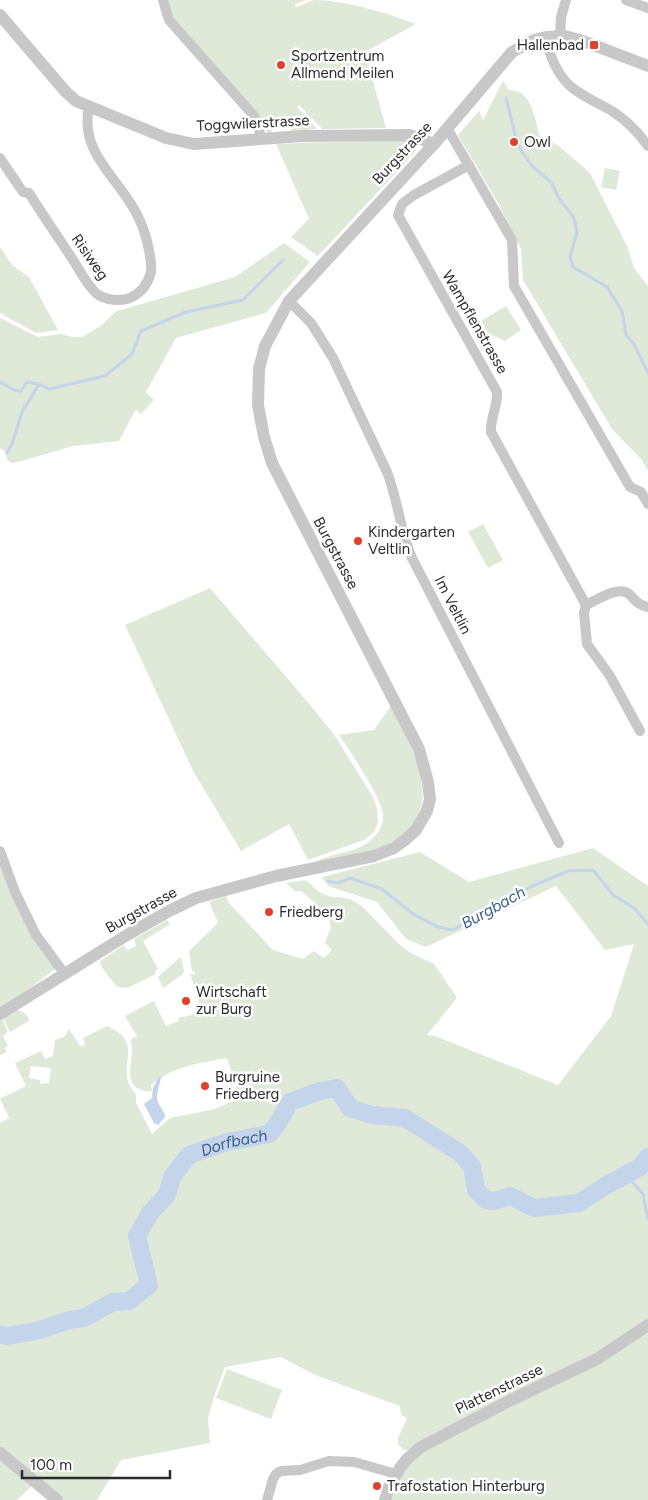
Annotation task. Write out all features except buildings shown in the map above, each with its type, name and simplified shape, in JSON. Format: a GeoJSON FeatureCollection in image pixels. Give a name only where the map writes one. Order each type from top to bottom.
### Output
{"type":"FeatureCollection","features":[{"type":"Feature","properties":{"kind":"street"},"geometry":{"type":"LineString","coordinates":[[163,0],[169,20],[254,116],[258,123],[261,140]]}},
{"type":"Feature","properties":{"kind":"street"},"geometry":{"type":"LineString","coordinates":[[560,36],[561,16],[566,0]]}},
{"type":"Feature","properties":{"kind":"street"},"geometry":{"type":"LineString","coordinates":[[626,0],[648,8]]}},
{"type":"Feature","properties":{"kind":"street","name":"Toggwilerstrasse"},"geometry":{"type":"LineString","coordinates":[[0,15],[65,91],[76,101],[166,138],[194,144],[302,136],[410,135],[434,144]]}},
{"type":"Feature","properties":{"kind":"street","name":"Burgstrasse"},"geometry":{"type":"LineString","coordinates":[[0,1014],[135,930],[196,898],[276,876],[374,856],[405,840],[416,830],[427,811],[430,799],[428,782],[419,749],[272,463],[264,438],[258,405],[259,369],[265,346],[289,301],[322,263],[434,144],[512,52],[534,40],[560,36],[583,41],[648,66]]}},
{"type":"Feature","properties":{"kind":"street"},"geometry":{"type":"LineString","coordinates":[[546,37],[551,56],[560,75],[570,86],[625,121],[648,146]]}},
{"type":"Feature","properties":{"kind":"street","name":"Risiweg"},"geometry":{"type":"LineString","coordinates":[[0,158],[23,192],[29,193],[97,294],[116,300],[132,297],[143,288],[150,276],[151,264],[148,244],[132,204],[90,142],[86,124],[89,107]]}},
{"type":"Feature","properties":{"kind":"street"},"geometry":{"type":"LineString","coordinates":[[447,128],[512,240],[514,286],[630,487],[641,492],[648,504]]}},
{"type":"Feature","properties":{"kind":"street","name":"Wampflenstrasse"},"geometry":{"type":"LineString","coordinates":[[469,165],[414,195],[402,204],[398,215],[497,392],[498,402],[490,422],[491,432],[586,605],[584,613],[587,644],[610,676],[640,731]]}},
{"type":"Feature","properties":{"kind":"street","name":"Im Veltlin"},"geometry":{"type":"LineString","coordinates":[[289,301],[311,323],[334,358],[387,472],[394,490],[404,538],[412,558],[559,843]]}},
{"type":"Feature","properties":{"kind":"street"},"geometry":{"type":"LineString","coordinates":[[586,605],[619,590],[627,592],[640,605],[648,607]]}},
{"type":"Feature","properties":{"kind":"street"},"geometry":{"type":"LineString","coordinates":[[0,851],[15,892],[36,935],[64,973]]}},
{"type":"Feature","properties":{"kind":"street","name":"Plattenstrasse"},"geometry":{"type":"LineString","coordinates":[[384,1500],[396,1474],[412,1454],[430,1442],[511,1400],[597,1359],[648,1325]]}},
{"type":"Feature","properties":{"kind":"street"},"geometry":{"type":"LineString","coordinates":[[0,1453],[57,1500]]}},
{"type":"Feature","properties":{"kind":"street"},"geometry":{"type":"LineString","coordinates":[[267,1500],[276,1474],[281,1471],[300,1470],[329,1461],[354,1462],[396,1474]]}},
{"type":"Feature","properties":{"kind":"green space","name":"Sportzentrum Allmend Meilen"},"geometry":{"type":"Polygon","coordinates":[[[165,0],[306,0],[295,4],[296,7],[314,0],[339,2],[366,8],[416,24],[365,52],[386,128],[322,129],[299,105],[297,107],[317,129],[291,131],[282,119],[276,124],[271,124],[272,132],[268,133],[175,23],[165,0]]]}},
{"type":"Feature","properties":{"kind":"green space"},"geometry":{"type":"Polygon","coordinates":[[[503,81],[509,90],[521,93],[528,101],[539,135],[559,146],[590,173],[627,246],[634,268],[648,286],[648,471],[641,459],[612,429],[523,280],[521,249],[498,203],[458,135],[479,111],[483,120],[503,81]]]}},
{"type":"Feature","properties":{"kind":"green space"},"geometry":{"type":"Polygon","coordinates":[[[401,139],[412,144],[415,152],[318,256],[291,237],[309,219],[276,144],[401,139]]]}},
{"type":"Feature","properties":{"kind":"green space"},"geometry":{"type":"Polygon","coordinates":[[[605,168],[620,171],[616,190],[601,187],[605,168]]]}},
{"type":"Feature","properties":{"kind":"green space"},"geometry":{"type":"Polygon","coordinates":[[[284,243],[310,262],[266,313],[176,338],[146,392],[154,400],[141,414],[136,409],[119,441],[73,446],[22,461],[12,463],[8,461],[5,452],[0,448],[0,318],[38,337],[60,334],[82,337],[99,327],[117,311],[235,277],[284,243]]]}},
{"type":"Feature","properties":{"kind":"green space"},"geometry":{"type":"Polygon","coordinates":[[[0,247],[12,265],[29,277],[58,330],[36,333],[0,313],[0,247]]]}},
{"type":"Feature","properties":{"kind":"green space"},"geometry":{"type":"Polygon","coordinates":[[[506,306],[521,330],[505,341],[488,333],[481,321],[506,306]]]}},
{"type":"Feature","properties":{"kind":"green space"},"geometry":{"type":"Polygon","coordinates":[[[483,524],[503,560],[488,568],[468,532],[483,524]]]}},
{"type":"Feature","properties":{"kind":"green space"},"geometry":{"type":"Polygon","coordinates":[[[210,588],[335,736],[373,797],[377,808],[378,823],[374,832],[364,840],[308,860],[289,824],[241,851],[193,771],[125,625],[210,588]]]}},
{"type":"Feature","properties":{"kind":"green space"},"geometry":{"type":"Polygon","coordinates":[[[391,706],[409,742],[422,781],[422,800],[417,817],[406,833],[386,845],[359,855],[312,864],[318,860],[353,850],[366,844],[373,839],[380,828],[383,819],[381,807],[365,775],[339,735],[374,730],[391,706]]]}},
{"type":"Feature","properties":{"kind":"green space"},"geometry":{"type":"Polygon","coordinates":[[[593,848],[648,886],[648,1319],[598,1354],[410,1450],[403,1450],[398,1444],[398,1438],[407,1418],[401,1415],[400,1406],[315,1375],[281,1357],[225,1367],[208,1418],[210,1443],[121,1460],[97,1500],[61,1500],[0,1449],[0,1123],[9,1118],[0,1099],[26,1086],[15,1063],[41,1051],[45,1059],[53,1056],[55,1040],[64,1037],[69,1029],[80,1046],[85,1045],[83,1038],[107,1026],[119,1033],[126,1041],[129,1085],[136,1094],[136,1103],[152,1134],[170,1118],[215,1109],[240,1098],[227,1058],[178,1069],[151,1085],[152,1091],[144,1091],[136,1087],[132,1083],[130,1073],[131,1039],[137,1036],[125,1016],[154,1001],[166,1026],[179,1021],[178,1018],[200,1013],[198,998],[190,974],[195,974],[195,972],[192,971],[189,951],[218,923],[209,902],[226,896],[229,903],[273,950],[303,959],[314,951],[324,958],[332,950],[325,943],[331,928],[329,915],[301,891],[295,891],[286,883],[306,880],[319,892],[331,897],[352,900],[362,906],[399,944],[411,953],[434,964],[456,996],[456,999],[427,1035],[435,1036],[558,1085],[611,1016],[634,944],[605,950],[556,886],[426,947],[406,939],[377,902],[328,886],[322,877],[420,852],[469,882],[593,848]],[[31,1066],[29,1078],[40,1080],[40,1084],[49,1083],[51,1068],[31,1066]]]}},
{"type":"Feature","properties":{"kind":"green space"},"geometry":{"type":"Polygon","coordinates":[[[0,860],[55,969],[0,1011],[0,860]]]}},
{"type":"Feature","properties":{"kind":"green space"},"geometry":{"type":"Polygon","coordinates":[[[167,920],[170,924],[143,941],[158,969],[155,971],[156,974],[127,988],[117,987],[102,968],[100,961],[124,945],[127,950],[136,946],[134,939],[167,920]]]}},
{"type":"Feature","properties":{"kind":"green space"},"geometry":{"type":"Polygon","coordinates":[[[181,958],[183,974],[163,988],[158,977],[181,958]]]}},
{"type":"Feature","properties":{"kind":"green space"},"geometry":{"type":"Polygon","coordinates":[[[17,1010],[25,1014],[29,1021],[10,1032],[3,1018],[17,1010]]]}},
{"type":"Feature","properties":{"kind":"green space"},"geometry":{"type":"Polygon","coordinates":[[[2,1019],[8,1031],[3,1036],[8,1046],[5,1048],[7,1052],[0,1055],[0,1020],[2,1019]]]}},
{"type":"Feature","properties":{"kind":"green space"},"geometry":{"type":"Polygon","coordinates":[[[648,1331],[648,1500],[389,1500],[410,1462],[430,1446],[648,1331]]]}},
{"type":"Feature","properties":{"kind":"green space"},"geometry":{"type":"Polygon","coordinates":[[[227,1369],[282,1390],[271,1419],[216,1398],[227,1369]]]}},
{"type":"Feature","properties":{"kind":"green space"},"geometry":{"type":"Polygon","coordinates":[[[0,1459],[32,1486],[17,1500],[0,1500],[0,1459]]]}},
{"type":"Feature","properties":{"kind":"water"},"geometry":{"type":"Polygon","coordinates":[[[159,1077],[161,1077],[157,1099],[165,1117],[158,1125],[154,1123],[144,1104],[152,1098],[153,1088],[159,1077]]]}},
{"type":"Feature","properties":{"kind":"waterway"},"geometry":{"type":"LineString","coordinates":[[506,98],[517,142],[522,152],[532,166],[552,183],[558,197],[574,218],[577,232],[570,257],[573,267],[607,287],[622,311],[626,335],[634,344],[648,373]]}},
{"type":"Feature","properties":{"kind":"waterway"},"geometry":{"type":"LineString","coordinates":[[0,382],[14,390],[21,391],[27,382],[39,384],[49,389],[105,376],[132,354],[141,331],[186,312],[243,300],[283,260]]}},
{"type":"Feature","properties":{"kind":"waterway"},"geometry":{"type":"LineString","coordinates":[[7,453],[12,444],[22,412],[39,384]]}},
{"type":"Feature","properties":{"kind":"waterway","name":"Burgbach"},"geometry":{"type":"LineString","coordinates":[[328,881],[338,883],[350,878],[382,889],[413,914],[438,927],[453,930],[497,903],[530,887],[568,871],[593,870],[613,895],[634,908],[648,924]]}},
{"type":"Feature","properties":{"kind":"waterway","name":"Dorfbach"},"geometry":{"type":"LineString","coordinates":[[0,1335],[8,1336],[40,1330],[69,1320],[84,1318],[113,1302],[129,1301],[149,1285],[137,1236],[150,1213],[167,1195],[172,1177],[189,1155],[227,1142],[269,1134],[290,1102],[320,1091],[337,1088],[350,1108],[372,1115],[405,1118],[460,1153],[472,1166],[476,1190],[486,1200],[494,1201],[510,1196],[534,1208],[579,1203],[640,1167],[648,1157]]}},
{"type":"Feature","properties":{"kind":"waterway"},"geometry":{"type":"LineString","coordinates":[[626,1175],[643,1194],[648,1219]]}},
{"type":"Feature","properties":{"kind":"place","name":"Hallenbad"},"geometry":{"type":"Point","coordinates":[594,45]}},
{"type":"Feature","properties":{"kind":"place","name":"Sportzentrum Allmend Meilen"},"geometry":{"type":"Point","coordinates":[281,65]}},
{"type":"Feature","properties":{"kind":"place","name":"Owl"},"geometry":{"type":"Point","coordinates":[514,142]}},
{"type":"Feature","properties":{"kind":"place","name":"Kindergarten Veltlin"},"geometry":{"type":"Point","coordinates":[358,541]}},
{"type":"Feature","properties":{"kind":"place","name":"Friedberg"},"geometry":{"type":"Point","coordinates":[269,912]}},
{"type":"Feature","properties":{"kind":"place","name":"Wirtschaft zur Burg"},"geometry":{"type":"Point","coordinates":[186,1001]}},
{"type":"Feature","properties":{"kind":"place","name":"Burgruine Friedberg"},"geometry":{"type":"Point","coordinates":[205,1086]}},
{"type":"Feature","properties":{"kind":"place","name":"Trafostation Hinterburg"},"geometry":{"type":"Point","coordinates":[377,1486]}}]}
